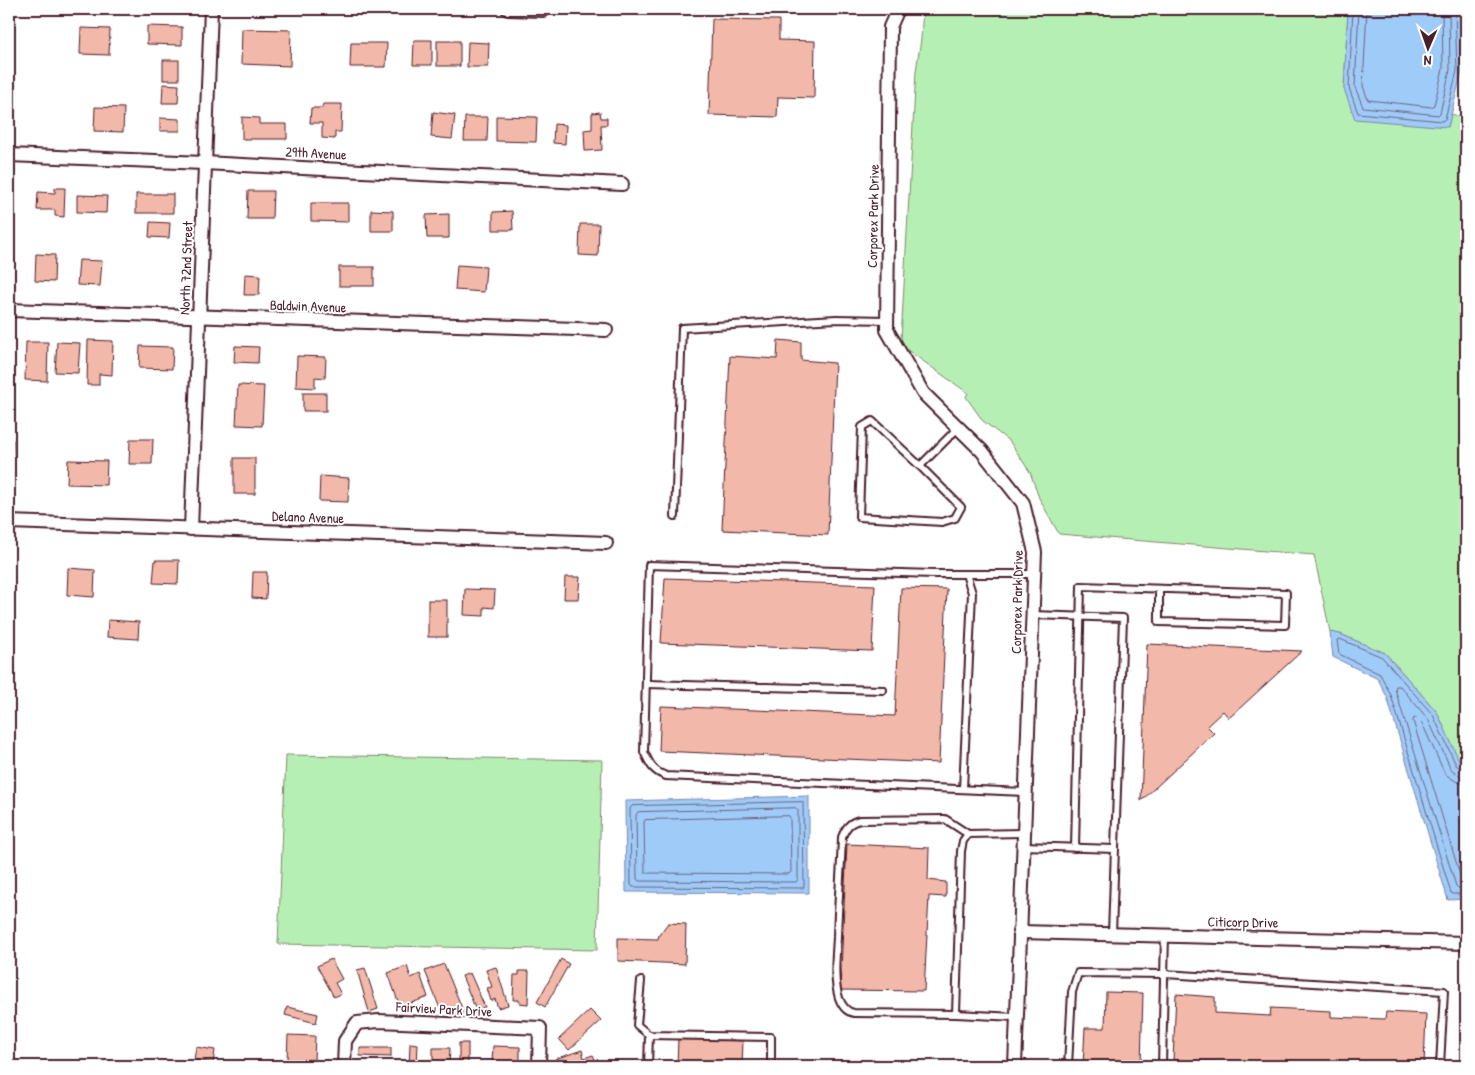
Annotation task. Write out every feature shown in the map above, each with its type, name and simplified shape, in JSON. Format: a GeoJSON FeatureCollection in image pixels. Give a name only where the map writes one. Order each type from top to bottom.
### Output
{"type":"FeatureCollection","features":[{"type":"Feature","properties":{"kind":"street","name":"North 72nd Street"},"geometry":{"type":"LineString","coordinates":[[191,528],[211,9]]}},
{"type":"Feature","properties":{"kind":"street"},"geometry":{"type":"LineString","coordinates":[[508,9],[544,10]]}},
{"type":"Feature","properties":{"kind":"street","name":"Corporex Park Drive"},"geometry":{"type":"LineString","coordinates":[[898,9],[890,27],[887,330],[923,392],[982,451],[1023,503],[1035,552],[1015,1066]]}},
{"type":"Feature","properties":{"kind":"street","name":"29th Avenue"},"geometry":{"type":"LineString","coordinates":[[9,155],[622,184]]}},
{"type":"Feature","properties":{"kind":"street","name":"Baldwin Avenue"},"geometry":{"type":"LineString","coordinates":[[9,310],[606,330]]}},
{"type":"Feature","properties":{"kind":"street","name":"Delano Avenue"},"geometry":{"type":"LineString","coordinates":[[9,522],[606,543]]}},
{"type":"Feature","properties":{"kind":"street","name":"Citicorp Drive"},"geometry":{"type":"LineString","coordinates":[[1019,932],[1466,943]]}},
{"type":"Feature","properties":{"kind":"street","name":"Fairview Park Drive"},"geometry":{"type":"LineString","coordinates":[[344,1066],[346,1041],[357,1022],[379,1021],[540,1028],[539,1066]]}},
{"type":"Feature","properties":{"kind":"lane"},"geometry":{"type":"LineString","coordinates":[[675,516],[682,328],[836,319],[887,320]]}},
{"type":"Feature","properties":{"kind":"lane"},"geometry":{"type":"LineString","coordinates":[[872,421],[920,466],[961,507],[955,518],[942,522],[859,517],[862,427],[872,421]]}},
{"type":"Feature","properties":{"kind":"lane"},"geometry":{"type":"LineString","coordinates":[[920,466],[958,428]]}},
{"type":"Feature","properties":{"kind":"lane"},"geometry":{"type":"LineString","coordinates":[[1025,792],[666,776],[657,772],[650,764],[644,752],[649,565],[934,574],[1034,574]]}},
{"type":"Feature","properties":{"kind":"lane"},"geometry":{"type":"LineString","coordinates":[[963,789],[972,593],[966,574]]}},
{"type":"Feature","properties":{"kind":"lane"},"geometry":{"type":"LineString","coordinates":[[1075,848],[1081,586],[1286,593],[1286,625],[1159,622],[1159,589]]}},
{"type":"Feature","properties":{"kind":"lane"},"geometry":{"type":"LineString","coordinates":[[1032,615],[1124,618],[1112,934]]}},
{"type":"Feature","properties":{"kind":"lane"},"geometry":{"type":"LineString","coordinates":[[646,684],[883,690]]}},
{"type":"Feature","properties":{"kind":"lane"},"geometry":{"type":"LineString","coordinates":[[1016,1017],[849,1012],[842,1003],[837,989],[836,971],[842,837],[845,829],[852,822],[882,819],[945,819],[968,834],[1023,833]]}},
{"type":"Feature","properties":{"kind":"lane"},"geometry":{"type":"LineString","coordinates":[[956,1014],[960,851],[962,841],[968,834]]}},
{"type":"Feature","properties":{"kind":"lane"},"geometry":{"type":"LineString","coordinates":[[1023,846],[1115,849]]}},
{"type":"Feature","properties":{"kind":"lane"},"geometry":{"type":"LineString","coordinates":[[1162,1066],[1165,936]]}},
{"type":"Feature","properties":{"kind":"lane"},"geometry":{"type":"LineString","coordinates":[[1068,1066],[1072,992],[1078,973],[1165,974],[1444,991],[1440,1066]]}},
{"type":"Feature","properties":{"kind":"lane"},"geometry":{"type":"LineString","coordinates":[[641,981],[637,1025],[649,1035],[771,1037],[771,1066]]}},
{"type":"Feature","properties":{"kind":"lane"},"geometry":{"type":"LineString","coordinates":[[648,1066],[649,1035]]}},
{"type":"Feature","properties":{"kind":"green space"},"geometry":{"type":"Polygon","coordinates":[[[923,9],[1348,9],[1344,89],[1448,127],[1451,114],[1466,118],[1466,766],[1460,763],[1437,712],[1385,653],[1340,634],[1330,632],[1314,555],[1059,534],[1039,498],[1030,472],[1010,442],[983,421],[966,397],[968,393],[906,349],[901,339],[916,71],[923,9]]]}},
{"type":"Feature","properties":{"kind":"green space"},"geometry":{"type":"Polygon","coordinates":[[[286,755],[602,760],[597,950],[278,944],[286,755]]]}},
{"type":"Feature","properties":{"kind":"water"},"geometry":{"type":"Polygon","coordinates":[[[1348,9],[1460,9],[1462,71],[1448,127],[1355,119],[1344,89],[1348,9]]]}},
{"type":"Feature","properties":{"kind":"water"},"geometry":{"type":"Polygon","coordinates":[[[1330,632],[1340,634],[1385,653],[1437,712],[1460,762],[1466,766],[1466,899],[1448,900],[1387,697],[1378,679],[1333,657],[1330,632]]]}},
{"type":"Feature","properties":{"kind":"water"},"geometry":{"type":"Polygon","coordinates":[[[809,796],[809,893],[626,892],[625,801],[809,796]]]}},
{"type":"Feature","properties":{"kind":"building"},"geometry":{"type":"Polygon","coordinates":[[[712,19],[779,20],[779,40],[815,41],[814,98],[778,97],[777,117],[709,115],[712,19]]]}},
{"type":"Feature","properties":{"kind":"building"},"geometry":{"type":"Polygon","coordinates":[[[147,26],[182,27],[182,45],[147,44],[147,26]]]}},
{"type":"Feature","properties":{"kind":"building"},"geometry":{"type":"Polygon","coordinates":[[[81,28],[110,29],[109,55],[80,54],[81,28]]]}},
{"type":"Feature","properties":{"kind":"building"},"geometry":{"type":"Polygon","coordinates":[[[242,29],[291,30],[290,66],[241,64],[242,29]]]}},
{"type":"Feature","properties":{"kind":"building"},"geometry":{"type":"Polygon","coordinates":[[[414,40],[432,40],[432,65],[413,65],[414,40]]]}},
{"type":"Feature","properties":{"kind":"building"},"geometry":{"type":"Polygon","coordinates":[[[437,41],[460,41],[460,66],[437,66],[437,41]]]}},
{"type":"Feature","properties":{"kind":"building"},"geometry":{"type":"Polygon","coordinates":[[[468,42],[489,43],[488,67],[467,67],[468,42]]]}},
{"type":"Feature","properties":{"kind":"building"},"geometry":{"type":"Polygon","coordinates":[[[351,43],[387,43],[386,67],[350,67],[351,43]]]}},
{"type":"Feature","properties":{"kind":"building"},"geometry":{"type":"Polygon","coordinates":[[[163,60],[179,60],[179,80],[163,80],[163,60]]]}},
{"type":"Feature","properties":{"kind":"building"},"geometry":{"type":"Polygon","coordinates":[[[163,84],[179,85],[178,103],[162,103],[163,84]]]}},
{"type":"Feature","properties":{"kind":"building"},"geometry":{"type":"Polygon","coordinates":[[[323,104],[342,104],[341,132],[335,132],[335,139],[322,138],[322,123],[310,123],[311,108],[322,108],[323,104]]]}},
{"type":"Feature","properties":{"kind":"building"},"geometry":{"type":"Polygon","coordinates":[[[95,107],[124,108],[123,132],[94,131],[95,107]]]}},
{"type":"Feature","properties":{"kind":"building"},"geometry":{"type":"Polygon","coordinates":[[[433,112],[455,115],[452,139],[431,137],[433,112]]]}},
{"type":"Feature","properties":{"kind":"building"},"geometry":{"type":"Polygon","coordinates":[[[600,112],[601,118],[607,118],[607,125],[601,125],[602,150],[585,151],[584,130],[592,129],[592,113],[600,112]]]}},
{"type":"Feature","properties":{"kind":"building"},"geometry":{"type":"Polygon","coordinates":[[[496,116],[537,117],[536,142],[496,141],[496,116]]]}},
{"type":"Feature","properties":{"kind":"building"},"geometry":{"type":"Polygon","coordinates":[[[242,117],[259,118],[259,124],[287,124],[287,139],[242,139],[242,117]]]}},
{"type":"Feature","properties":{"kind":"building"},"geometry":{"type":"Polygon","coordinates":[[[465,117],[488,117],[487,141],[464,141],[465,117]]]}},
{"type":"Feature","properties":{"kind":"building"},"geometry":{"type":"Polygon","coordinates":[[[160,118],[180,119],[180,131],[160,131],[160,118]]]}},
{"type":"Feature","properties":{"kind":"building"},"geometry":{"type":"Polygon","coordinates":[[[554,124],[566,125],[565,144],[553,143],[554,124]]]}},
{"type":"Feature","properties":{"kind":"building"},"geometry":{"type":"Polygon","coordinates":[[[9,185],[12,185],[11,209],[9,209],[9,185]]]}},
{"type":"Feature","properties":{"kind":"building"},"geometry":{"type":"Polygon","coordinates":[[[55,188],[65,188],[64,217],[55,216],[55,210],[37,210],[38,192],[55,193],[55,188]]]}},
{"type":"Feature","properties":{"kind":"building"},"geometry":{"type":"Polygon","coordinates":[[[248,191],[273,191],[272,219],[247,219],[248,191]]]}},
{"type":"Feature","properties":{"kind":"building"},"geometry":{"type":"Polygon","coordinates":[[[136,194],[173,194],[173,213],[136,213],[136,194]]]}},
{"type":"Feature","properties":{"kind":"building"},"geometry":{"type":"Polygon","coordinates":[[[77,195],[107,196],[106,213],[77,212],[77,195]]]}},
{"type":"Feature","properties":{"kind":"building"},"geometry":{"type":"Polygon","coordinates":[[[311,203],[348,203],[348,222],[311,221],[311,203]]]}},
{"type":"Feature","properties":{"kind":"building"},"geometry":{"type":"Polygon","coordinates":[[[371,210],[393,211],[393,231],[371,231],[371,210]]]}},
{"type":"Feature","properties":{"kind":"building"},"geometry":{"type":"Polygon","coordinates":[[[512,211],[513,230],[493,230],[493,212],[512,211]]]}},
{"type":"Feature","properties":{"kind":"building"},"geometry":{"type":"Polygon","coordinates":[[[449,214],[449,238],[427,238],[426,215],[449,214]]]}},
{"type":"Feature","properties":{"kind":"building"},"geometry":{"type":"Polygon","coordinates":[[[150,222],[170,223],[169,238],[149,237],[150,222]]]}},
{"type":"Feature","properties":{"kind":"building"},"geometry":{"type":"Polygon","coordinates":[[[580,224],[599,224],[598,256],[579,255],[580,224]]]}},
{"type":"Feature","properties":{"kind":"building"},"geometry":{"type":"Polygon","coordinates":[[[36,254],[55,255],[54,282],[35,281],[36,254]]]}},
{"type":"Feature","properties":{"kind":"building"},"geometry":{"type":"Polygon","coordinates":[[[9,256],[14,256],[13,276],[9,276],[9,256]]]}},
{"type":"Feature","properties":{"kind":"building"},"geometry":{"type":"Polygon","coordinates":[[[79,260],[102,261],[100,286],[77,285],[79,260]]]}},
{"type":"Feature","properties":{"kind":"building"},"geometry":{"type":"Polygon","coordinates":[[[457,265],[486,267],[484,292],[455,290],[457,265]]]}},
{"type":"Feature","properties":{"kind":"building"},"geometry":{"type":"Polygon","coordinates":[[[339,267],[374,267],[374,286],[339,286],[339,267]]]}},
{"type":"Feature","properties":{"kind":"building"},"geometry":{"type":"Polygon","coordinates":[[[245,274],[260,275],[259,295],[244,295],[245,274]]]}},
{"type":"Feature","properties":{"kind":"building"},"geometry":{"type":"Polygon","coordinates":[[[88,340],[113,341],[112,375],[99,374],[99,385],[87,385],[88,340]]]}},
{"type":"Feature","properties":{"kind":"building"},"geometry":{"type":"Polygon","coordinates":[[[778,340],[801,342],[801,360],[835,363],[828,535],[722,530],[730,356],[777,359],[778,340]]]}},
{"type":"Feature","properties":{"kind":"building"},"geometry":{"type":"Polygon","coordinates":[[[26,342],[48,342],[47,381],[25,380],[26,342]]]}},
{"type":"Feature","properties":{"kind":"building"},"geometry":{"type":"Polygon","coordinates":[[[57,342],[80,343],[78,373],[55,372],[57,342]]]}},
{"type":"Feature","properties":{"kind":"building"},"geometry":{"type":"Polygon","coordinates":[[[140,346],[173,347],[172,369],[139,368],[140,346]]]}},
{"type":"Feature","properties":{"kind":"building"},"geometry":{"type":"Polygon","coordinates":[[[235,346],[259,347],[258,363],[234,362],[235,346]]]}},
{"type":"Feature","properties":{"kind":"building"},"geometry":{"type":"Polygon","coordinates":[[[297,356],[326,357],[325,378],[315,377],[315,388],[296,387],[297,356]]]}},
{"type":"Feature","properties":{"kind":"building"},"geometry":{"type":"Polygon","coordinates":[[[238,385],[264,386],[262,426],[236,425],[238,385]]]}},
{"type":"Feature","properties":{"kind":"building"},"geometry":{"type":"Polygon","coordinates":[[[303,393],[326,393],[326,411],[303,411],[303,393]]]}},
{"type":"Feature","properties":{"kind":"building"},"geometry":{"type":"Polygon","coordinates":[[[130,439],[153,439],[152,464],[129,464],[130,439]]]}},
{"type":"Feature","properties":{"kind":"building"},"geometry":{"type":"Polygon","coordinates":[[[9,440],[13,440],[12,481],[9,481],[9,440]]]}},
{"type":"Feature","properties":{"kind":"building"},"geometry":{"type":"Polygon","coordinates":[[[234,458],[255,458],[255,494],[234,494],[234,458]]]}},
{"type":"Feature","properties":{"kind":"building"},"geometry":{"type":"Polygon","coordinates":[[[68,460],[107,461],[106,485],[67,484],[68,460]]]}},
{"type":"Feature","properties":{"kind":"building"},"geometry":{"type":"Polygon","coordinates":[[[320,476],[349,478],[348,502],[319,501],[320,476]]]}},
{"type":"Feature","properties":{"kind":"building"},"geometry":{"type":"Polygon","coordinates":[[[155,560],[179,560],[178,584],[153,583],[155,560]]]}},
{"type":"Feature","properties":{"kind":"building"},"geometry":{"type":"Polygon","coordinates":[[[68,568],[95,570],[94,597],[67,595],[68,568]]]}},
{"type":"Feature","properties":{"kind":"building"},"geometry":{"type":"Polygon","coordinates":[[[253,572],[267,572],[266,599],[252,598],[253,572]]]}},
{"type":"Feature","properties":{"kind":"building"},"geometry":{"type":"Polygon","coordinates":[[[565,577],[580,577],[578,599],[564,599],[565,577]]]}},
{"type":"Feature","properties":{"kind":"building"},"geometry":{"type":"Polygon","coordinates":[[[665,578],[875,585],[872,651],[661,643],[665,578]]]}},
{"type":"Feature","properties":{"kind":"building"},"geometry":{"type":"Polygon","coordinates":[[[901,588],[947,589],[939,763],[659,751],[661,706],[895,716],[901,588]]]}},
{"type":"Feature","properties":{"kind":"building"},"geometry":{"type":"Polygon","coordinates":[[[465,589],[495,590],[494,608],[484,607],[484,616],[464,615],[465,589]]]}},
{"type":"Feature","properties":{"kind":"building"},"geometry":{"type":"Polygon","coordinates":[[[428,600],[447,600],[447,637],[428,637],[428,600]]]}},
{"type":"Feature","properties":{"kind":"building"},"geometry":{"type":"Polygon","coordinates":[[[108,620],[139,622],[138,639],[107,637],[108,620]]]}},
{"type":"Feature","properties":{"kind":"building"},"geometry":{"type":"Polygon","coordinates":[[[1147,644],[1302,651],[1229,718],[1223,711],[1207,726],[1214,733],[1141,801],[1147,644]]]}},
{"type":"Feature","properties":{"kind":"building"},"geometry":{"type":"Polygon","coordinates":[[[847,844],[929,848],[928,880],[946,882],[946,897],[929,896],[924,991],[840,990],[847,844]]]}},
{"type":"Feature","properties":{"kind":"building"},"geometry":{"type":"Polygon","coordinates":[[[668,923],[686,924],[685,964],[618,961],[618,938],[658,939],[668,923]]]}},
{"type":"Feature","properties":{"kind":"building"},"geometry":{"type":"Polygon","coordinates":[[[331,959],[342,979],[335,983],[341,994],[334,997],[317,966],[331,959]]]}},
{"type":"Feature","properties":{"kind":"building"},"geometry":{"type":"Polygon","coordinates":[[[561,959],[569,964],[545,1007],[537,1002],[561,959]]]}},
{"type":"Feature","properties":{"kind":"building"},"geometry":{"type":"Polygon","coordinates":[[[444,964],[464,1013],[455,1017],[451,1007],[441,1011],[425,971],[444,964]]]}},
{"type":"Feature","properties":{"kind":"building"},"geometry":{"type":"Polygon","coordinates":[[[407,966],[411,978],[420,974],[428,997],[400,1007],[388,973],[407,966]]]}},
{"type":"Feature","properties":{"kind":"building"},"geometry":{"type":"Polygon","coordinates":[[[496,967],[508,1005],[498,1008],[495,999],[491,1001],[487,988],[492,987],[486,970],[496,967]]]}},
{"type":"Feature","properties":{"kind":"building"},"geometry":{"type":"Polygon","coordinates":[[[365,968],[378,1009],[369,1012],[357,970],[365,968]]]}},
{"type":"Feature","properties":{"kind":"building"},"geometry":{"type":"Polygon","coordinates":[[[519,971],[529,971],[528,1004],[519,1003],[519,1000],[513,1000],[514,975],[519,975],[519,971]]]}},
{"type":"Feature","properties":{"kind":"building"},"geometry":{"type":"Polygon","coordinates":[[[470,973],[485,1007],[476,1010],[462,976],[470,973]]]}},
{"type":"Feature","properties":{"kind":"building"},"geometry":{"type":"Polygon","coordinates":[[[1106,992],[1143,993],[1141,1066],[1083,1066],[1085,1028],[1105,1028],[1106,992]]]}},
{"type":"Feature","properties":{"kind":"building"},"geometry":{"type":"Polygon","coordinates":[[[1176,994],[1215,997],[1215,1013],[1270,1016],[1271,1008],[1331,1011],[1331,1017],[1385,1019],[1386,1012],[1426,1014],[1424,1066],[1213,1066],[1213,1062],[1173,1060],[1176,994]]]}},
{"type":"Feature","properties":{"kind":"building"},"geometry":{"type":"Polygon","coordinates":[[[287,1007],[318,1014],[316,1023],[285,1015],[287,1007]]]}},
{"type":"Feature","properties":{"kind":"building"},"geometry":{"type":"Polygon","coordinates":[[[590,1010],[601,1021],[569,1050],[559,1039],[590,1010]]]}},
{"type":"Feature","properties":{"kind":"building"},"geometry":{"type":"Polygon","coordinates":[[[288,1035],[315,1036],[314,1060],[287,1060],[288,1035]]]}},
{"type":"Feature","properties":{"kind":"building"},"geometry":{"type":"Polygon","coordinates":[[[678,1037],[743,1041],[742,1066],[677,1066],[678,1037]]]}},
{"type":"Feature","properties":{"kind":"building"},"geometry":{"type":"Polygon","coordinates":[[[410,1043],[418,1044],[417,1066],[409,1066],[410,1043]]]}},
{"type":"Feature","properties":{"kind":"building"},"geometry":{"type":"Polygon","coordinates":[[[459,1043],[468,1043],[468,1066],[459,1066],[459,1043]]]}},
{"type":"Feature","properties":{"kind":"building"},"geometry":{"type":"Polygon","coordinates":[[[493,1046],[520,1047],[520,1062],[492,1062],[493,1046]]]}},
{"type":"Feature","properties":{"kind":"building"},"geometry":{"type":"Polygon","coordinates":[[[196,1047],[215,1050],[213,1063],[194,1060],[196,1047]]]}},
{"type":"Feature","properties":{"kind":"building"},"geometry":{"type":"Polygon","coordinates":[[[360,1048],[391,1048],[391,1057],[360,1056],[360,1048]]]}},
{"type":"Feature","properties":{"kind":"building"},"geometry":{"type":"Polygon","coordinates":[[[433,1048],[450,1048],[449,1066],[433,1066],[433,1048]]]}},
{"type":"Feature","properties":{"kind":"building"},"geometry":{"type":"Polygon","coordinates":[[[582,1050],[584,1058],[593,1055],[596,1062],[585,1066],[558,1066],[555,1059],[582,1050]]]}},
{"type":"Feature","properties":{"kind":"building"},"geometry":{"type":"Polygon","coordinates":[[[327,1060],[329,1066],[309,1066],[327,1060]]]}}]}
